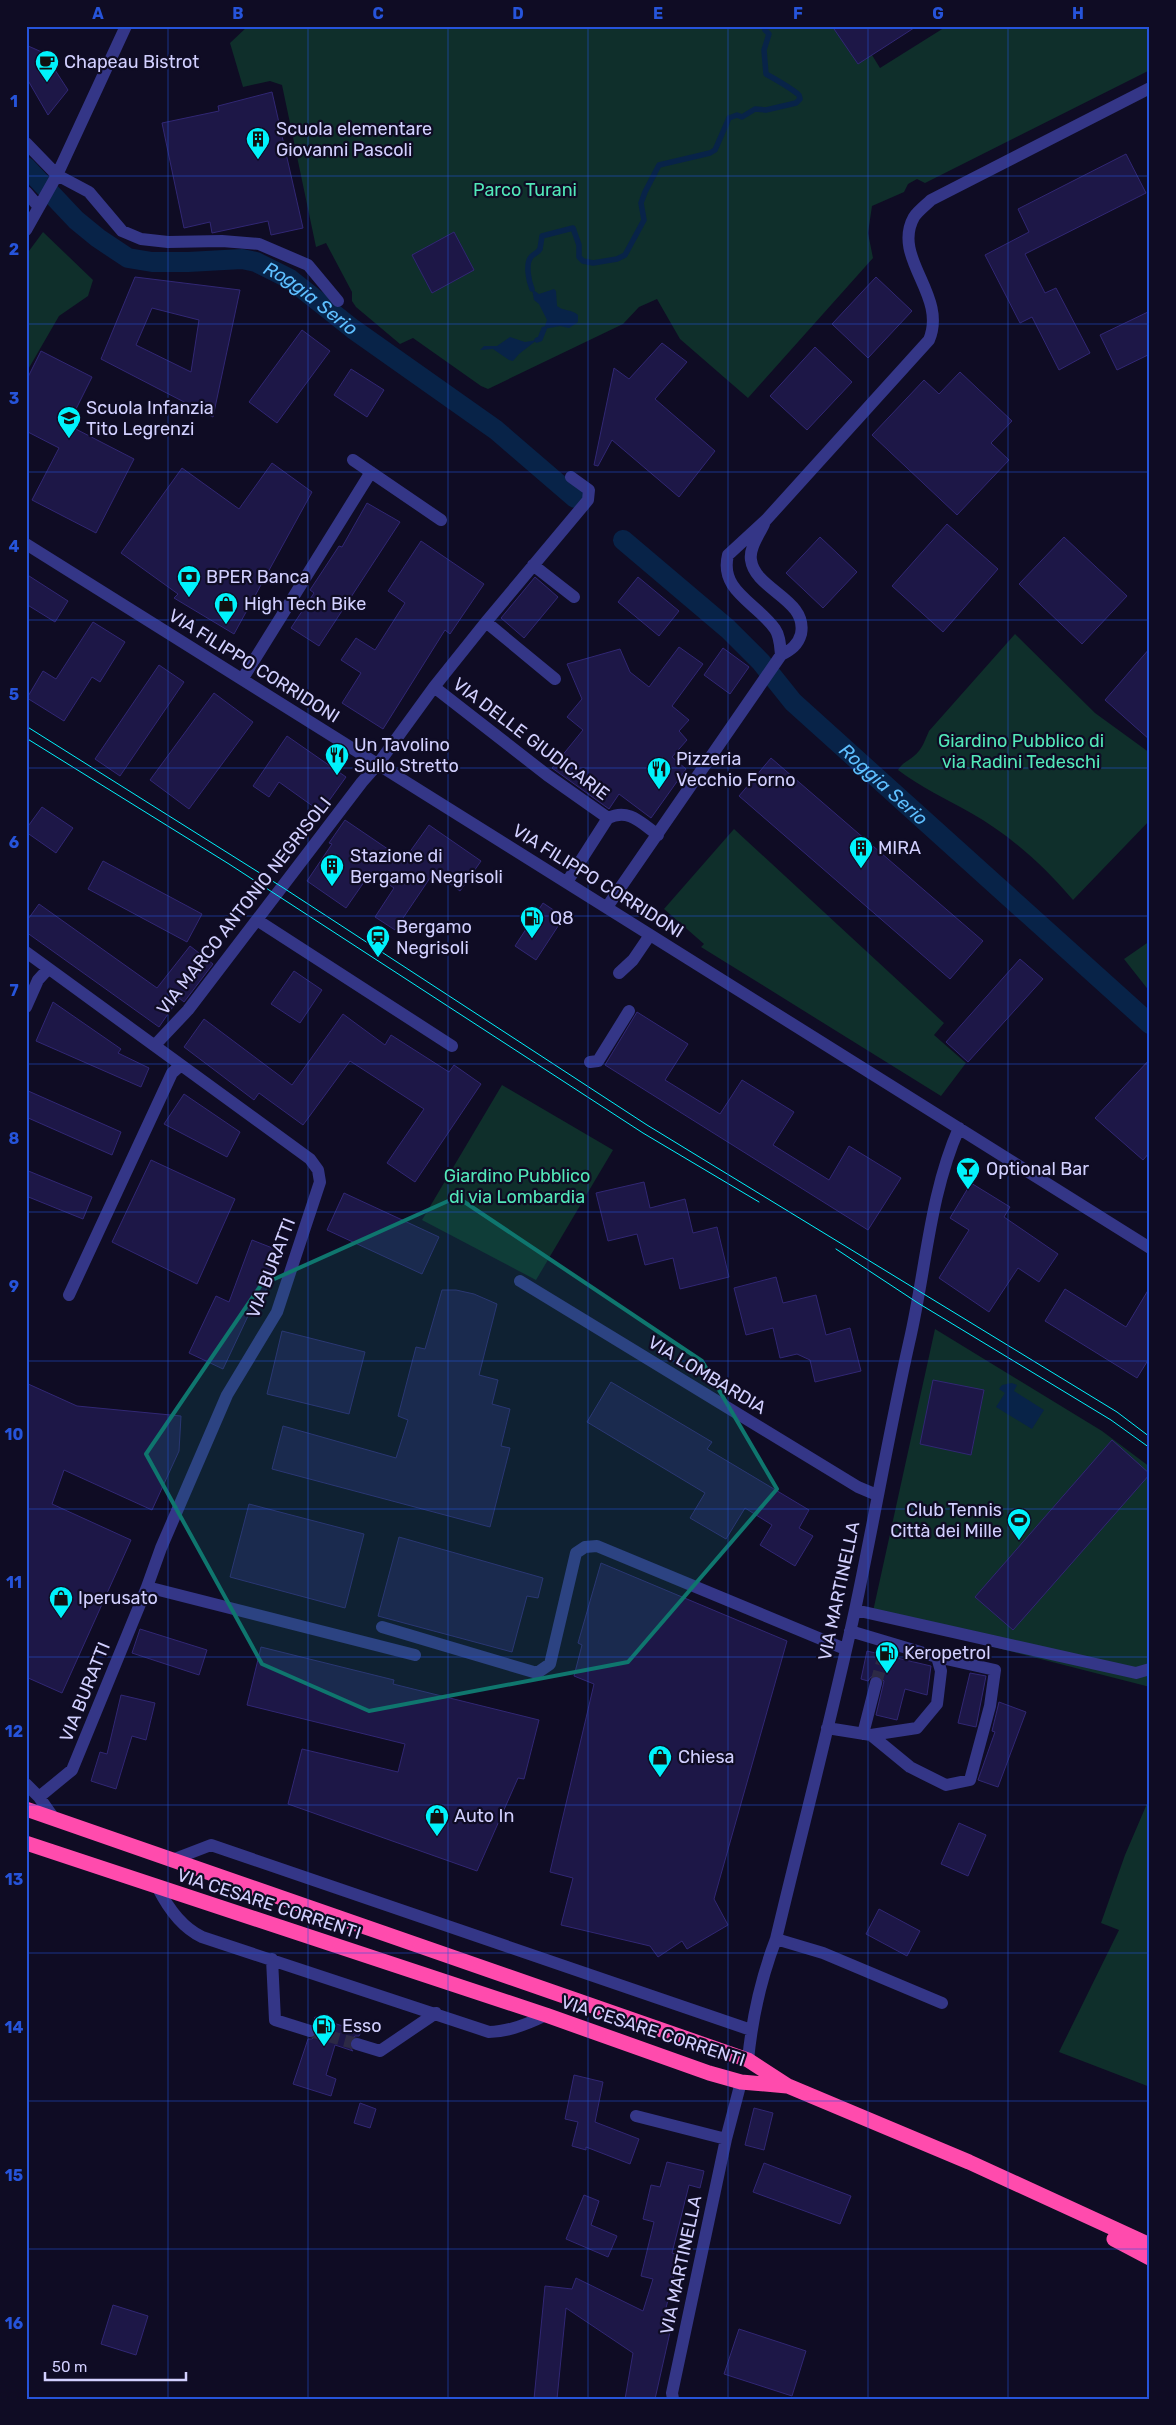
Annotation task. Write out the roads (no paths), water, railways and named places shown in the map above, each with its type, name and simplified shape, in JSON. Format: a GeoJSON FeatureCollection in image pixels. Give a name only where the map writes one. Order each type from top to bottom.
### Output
{"type":"FeatureCollection","features":[{"type":"Feature","properties":{"kind":"highway","name":"VIA CESARE CORRENTI"},"geometry":{"type":"LineString","coordinates":[[26,1809],[748,2060],[788,2086]]}},
{"type":"Feature","properties":{"kind":"highway","name":"VIA CESARE CORRENTI"},"geometry":{"type":"LineString","coordinates":[[26,1843],[546,2015],[741,2082],[788,2086]]}},
{"type":"Feature","properties":{"kind":"highway"},"geometry":{"type":"LineString","coordinates":[[788,2086],[969,2162],[1150,2245]]}},
{"type":"Feature","properties":{"kind":"highway"},"geometry":{"type":"LineString","coordinates":[[969,2162],[1150,2258]]}},
{"type":"Feature","properties":{"kind":"street"},"geometry":{"type":"LineString","coordinates":[[26,230],[57,175],[126,26]]}},
{"type":"Feature","properties":{"kind":"street"},"geometry":{"type":"LineString","coordinates":[[781,655],[778,634],[774,628],[730,584],[726,574],[728,555],[766,520],[930,340],[935,327],[933,309],[909,249],[909,231],[914,216],[931,200],[1150,88]]}},
{"type":"Feature","properties":{"kind":"street"},"geometry":{"type":"LineString","coordinates":[[26,143],[57,175],[89,192],[122,230],[135,236],[168,242],[222,241],[260,244],[308,266],[338,300]]}},
{"type":"Feature","properties":{"kind":"street"},"geometry":{"type":"LineString","coordinates":[[26,192],[41,203]]}},
{"type":"Feature","properties":{"kind":"street"},"geometry":{"type":"LineString","coordinates":[[353,460],[441,520]]}},
{"type":"Feature","properties":{"kind":"street"},"geometry":{"type":"LineString","coordinates":[[243,678],[371,472]]}},
{"type":"Feature","properties":{"kind":"street","name":"VIA MARCO ANTONIO NEGRISOLI"},"geometry":{"type":"LineString","coordinates":[[155,1045],[188,1010],[362,782],[378,764],[434,687],[588,500],[588,490],[571,476]]}},
{"type":"Feature","properties":{"kind":"street"},"geometry":{"type":"LineString","coordinates":[[607,908],[781,655],[791,650],[797,644],[801,630],[796,611],[759,576],[752,566],[750,552],[766,520]]}},
{"type":"Feature","properties":{"kind":"street","name":"VIA FILIPPO CORRIDONI"},"geometry":{"type":"LineString","coordinates":[[26,544],[243,678],[1150,1248]]}},
{"type":"Feature","properties":{"kind":"street"},"geometry":{"type":"LineString","coordinates":[[533,565],[574,597]]}},
{"type":"Feature","properties":{"kind":"street"},"geometry":{"type":"LineString","coordinates":[[486,622],[555,679]]}},
{"type":"Feature","properties":{"kind":"street","name":"VIA DELLE GIUDICARIE"},"geometry":{"type":"LineString","coordinates":[[434,687],[547,775],[608,818]]}},
{"type":"Feature","properties":{"kind":"street","name":"VIA DELLE GIUDICARIE"},"geometry":{"type":"LineString","coordinates":[[567,882],[608,818],[619,813],[629,815],[658,835]]}},
{"type":"Feature","properties":{"kind":"street"},"geometry":{"type":"LineString","coordinates":[[257,920],[452,1046]]}},
{"type":"Feature","properties":{"kind":"street"},"geometry":{"type":"LineString","coordinates":[[619,973],[633,960],[650,934]]}},
{"type":"Feature","properties":{"kind":"street","name":"VIA BURATTI"},"geometry":{"type":"LineString","coordinates":[[26,952],[310,1159],[318,1170],[320,1182],[277,1312],[227,1395],[161,1548],[148,1587],[72,1770],[39,1797]]}},
{"type":"Feature","properties":{"kind":"street"},"geometry":{"type":"LineString","coordinates":[[26,1007],[38,980],[48,969]]}},
{"type":"Feature","properties":{"kind":"street"},"geometry":{"type":"LineString","coordinates":[[590,1062],[598,1060],[628,1011]]}},
{"type":"Feature","properties":{"kind":"street"},"geometry":{"type":"LineString","coordinates":[[68,1295],[172,1073],[181,1064]]}},
{"type":"Feature","properties":{"kind":"street","name":"VIA MARTINELLA"},"geometry":{"type":"LineString","coordinates":[[748,2060],[751,2030],[768,1960],[776,1939],[855,1610],[877,1494],[916,1311],[938,1187],[946,1157],[959,1128]]}},
{"type":"Feature","properties":{"kind":"street","name":"VIA LOMBARDIA"},"geometry":{"type":"LineString","coordinates":[[520,1282],[858,1487],[877,1494]]}},
{"type":"Feature","properties":{"kind":"street"},"geometry":{"type":"LineString","coordinates":[[382,1627],[537,1673],[550,1664],[576,1553],[585,1547],[597,1546],[845,1649]]}},
{"type":"Feature","properties":{"kind":"street"},"geometry":{"type":"LineString","coordinates":[[148,1587],[415,1655]]}},
{"type":"Feature","properties":{"kind":"street"},"geometry":{"type":"LineString","coordinates":[[855,1610],[1136,1673],[1150,1669]]}},
{"type":"Feature","properties":{"kind":"street"},"geometry":{"type":"LineString","coordinates":[[850,1631],[885,1649],[937,1657],[995,1670],[990,1706],[970,1780],[946,1785],[910,1767],[867,1735]]}},
{"type":"Feature","properties":{"kind":"street"},"geometry":{"type":"LineString","coordinates":[[827,1728],[867,1735],[917,1728],[937,1704],[942,1671],[937,1657]]}},
{"type":"Feature","properties":{"kind":"street"},"geometry":{"type":"LineString","coordinates":[[867,1735],[876,1683]]}},
{"type":"Feature","properties":{"kind":"street"},"geometry":{"type":"LineString","coordinates":[[26,1784],[39,1797],[53,1817]]}},
{"type":"Feature","properties":{"kind":"street","name":"VIA CESARE CORRENTI"},"geometry":{"type":"LineString","coordinates":[[172,1860],[211,1845],[751,2030]]}},
{"type":"Feature","properties":{"kind":"street"},"geometry":{"type":"LineString","coordinates":[[158,1888],[166,1902],[189,1931],[202,1937],[436,2013],[488,2032],[500,2032],[522,2026],[546,2015]]}},
{"type":"Feature","properties":{"kind":"street"},"geometry":{"type":"LineString","coordinates":[[776,1939],[823,1953],[942,2003]]}},
{"type":"Feature","properties":{"kind":"street"},"geometry":{"type":"LineString","coordinates":[[272,1959],[274,2020],[310,2030]]}},
{"type":"Feature","properties":{"kind":"street"},"geometry":{"type":"LineString","coordinates":[[357,2044],[380,2051],[436,2013]]}},
{"type":"Feature","properties":{"kind":"street","name":"VIA MARTINELLA"},"geometry":{"type":"LineString","coordinates":[[673,2399],[672,2393],[726,2140],[741,2082]]}},
{"type":"Feature","properties":{"kind":"street"},"geometry":{"type":"LineString","coordinates":[[636,2116],[726,2140]]}},
{"type":"Feature","properties":{"kind":"water"},"geometry":{"type":"Polygon","coordinates":[[[532,289],[539,294],[554,289],[556,291],[557,306],[578,315],[578,322],[569,328],[560,326],[544,329],[547,320],[539,304],[534,300],[532,289]]]}},
{"type":"Feature","properties":{"kind":"water"},"geometry":{"type":"Polygon","coordinates":[[[510,337],[525,342],[537,340],[513,361],[493,349],[480,350],[484,346],[497,346],[510,337]]]}},
{"type":"Feature","properties":{"kind":"water"},"geometry":{"type":"Polygon","coordinates":[[[1012,1383],[1017,1385],[1014,1391],[1044,1410],[1032,1429],[996,1407],[1005,1393],[999,1389],[1002,1385],[1012,1383]]]}},
{"type":"Feature","properties":{"kind":"waterway"},"geometry":{"type":"LineString","coordinates":[[532,289],[528,264],[531,257],[540,249],[542,236],[573,228],[579,245],[579,257],[583,261],[593,263],[617,259],[625,255],[644,220],[641,203],[659,165],[710,153],[715,150],[729,118],[737,115],[742,117],[755,109],[766,110],[796,103],[800,99],[799,95],[766,74],[764,50],[769,34],[765,30]]}},
{"type":"Feature","properties":{"kind":"waterway","name":"Roggia Serio"},"geometry":{"type":"LineString","coordinates":[[26,167],[76,220],[98,238],[128,258],[152,262],[242,259],[256,262],[290,279],[353,329],[496,430],[575,498]]}},
{"type":"Feature","properties":{"kind":"waterway"},"geometry":{"type":"LineString","coordinates":[[537,340],[540,339],[544,329]]}},
{"type":"Feature","properties":{"kind":"waterway","name":"Roggia Serio"},"geometry":{"type":"LineString","coordinates":[[623,540],[728,629],[761,662],[793,702],[1150,1024]]}},
{"type":"Feature","properties":{"kind":"tunnel"},"geometry":{"type":"LineString","coordinates":[[876,1683],[884,1655]]}},
{"type":"Feature","properties":{"kind":"tunnel"},"geometry":{"type":"LineString","coordinates":[[310,2031],[357,2044]]}},
{"type":"Feature","properties":{"kind":"tram line"},"geometry":{"type":"LineString","coordinates":[[26,726],[282,887],[647,1125],[1117,1412],[1150,1437]]}},
{"type":"Feature","properties":{"kind":"tram line"},"geometry":{"type":"LineString","coordinates":[[26,738],[229,864],[643,1133],[759,1202]]}},
{"type":"Feature","properties":{"kind":"tram line"},"geometry":{"type":"LineString","coordinates":[[836,1249],[918,1303],[1111,1420],[1150,1448]]}},
{"type":"Feature","properties":{"kind":"place","name":"Chapeau Bistrot"},"geometry":{"type":"Point","coordinates":[47,83]}},
{"type":"Feature","properties":{"kind":"place","name":"Scuola elementare Giovanni Pascoli"},"geometry":{"type":"Point","coordinates":[258,160]}},
{"type":"Feature","properties":{"kind":"place","name":"Scuola Infanzia Tito Legrenzi"},"geometry":{"type":"Point","coordinates":[69,439]}},
{"type":"Feature","properties":{"kind":"place","name":"BPER Banca"},"geometry":{"type":"Point","coordinates":[189,598]}},
{"type":"Feature","properties":{"kind":"place","name":"High Tech Bike"},"geometry":{"type":"Point","coordinates":[226,625]}},
{"type":"Feature","properties":{"kind":"place","name":"Un Tavolino Sullo Stretto"},"geometry":{"type":"Point","coordinates":[337,776]}},
{"type":"Feature","properties":{"kind":"place","name":"Pizzeria Vecchio Forno"},"geometry":{"type":"Point","coordinates":[659,790]}},
{"type":"Feature","properties":{"kind":"place","name":"MIRA"},"geometry":{"type":"Point","coordinates":[861,869]}},
{"type":"Feature","properties":{"kind":"place","name":"Stazione di Bergamo Negrisoli"},"geometry":{"type":"Point","coordinates":[332,887]}},
{"type":"Feature","properties":{"kind":"place","name":"Q8"},"geometry":{"type":"Point","coordinates":[532,939]}},
{"type":"Feature","properties":{"kind":"place","name":"Bergamo Negrisoli"},"geometry":{"type":"Point","coordinates":[378,958]}},
{"type":"Feature","properties":{"kind":"place","name":"Optional Bar"},"geometry":{"type":"Point","coordinates":[968,1190]}},
{"type":"Feature","properties":{"kind":"place","name":"Club Tennis Città dei Mille"},"geometry":{"type":"Point","coordinates":[1019,1541]}},
{"type":"Feature","properties":{"kind":"place","name":"Iperusato"},"geometry":{"type":"Point","coordinates":[61,1619]}},
{"type":"Feature","properties":{"kind":"place","name":"Keropetrol"},"geometry":{"type":"Point","coordinates":[887,1674]}},
{"type":"Feature","properties":{"kind":"place","name":"Chiesa"},"geometry":{"type":"Point","coordinates":[660,1778]}},
{"type":"Feature","properties":{"kind":"place","name":"Auto In"},"geometry":{"type":"Point","coordinates":[437,1837]}},
{"type":"Feature","properties":{"kind":"place","name":"Esso"},"geometry":{"type":"Point","coordinates":[324,2047]}},
{"type":"Feature","properties":{"kind":"park label","name":"Parco Turani"},"geometry":{"type":"Point","coordinates":[525,190]}},
{"type":"Feature","properties":{"kind":"park label","name":"Giardino Pubblico di via Radini Tedeschi"},"geometry":{"type":"Point","coordinates":[1021,751]}},
{"type":"Feature","properties":{"kind":"park label","name":"Giardino Pubblico di via Lombardia"},"geometry":{"type":"Point","coordinates":[517,1186]}}]}
